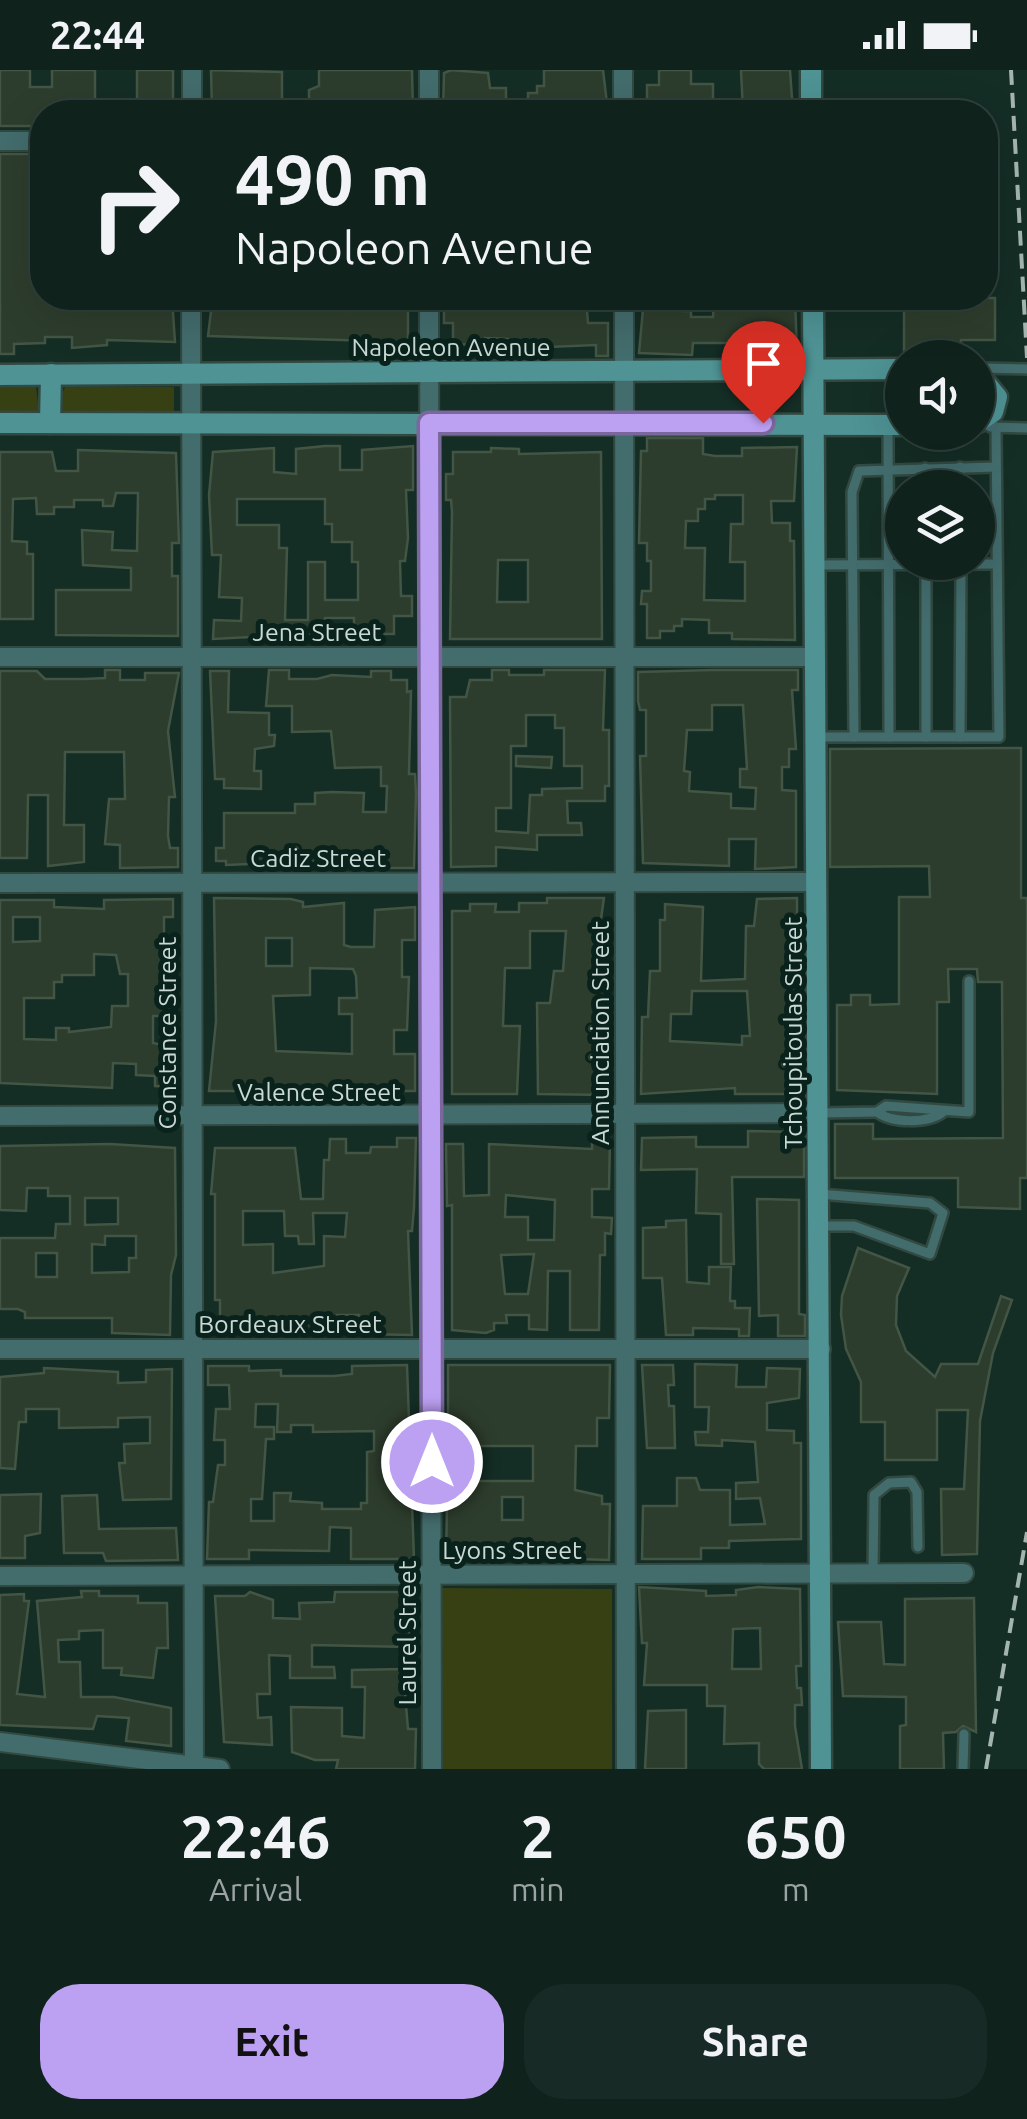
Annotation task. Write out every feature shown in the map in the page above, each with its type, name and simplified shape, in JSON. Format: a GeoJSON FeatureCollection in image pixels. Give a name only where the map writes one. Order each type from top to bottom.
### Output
{"type":"FeatureCollection","features":[{"type":"Feature","properties":{"kind":"street"},"geometry":{"type":"LineString","coordinates":[[192,70],[192,100]]}},
{"type":"Feature","properties":{"kind":"street"},"geometry":{"type":"LineString","coordinates":[[428,70],[429,100]]}},
{"type":"Feature","properties":{"kind":"street"},"geometry":{"type":"LineString","coordinates":[[623,70],[623,100]]}},
{"type":"Feature","properties":{"kind":"street"},"geometry":{"type":"LineString","coordinates":[[811,70],[811,100]]}},
{"type":"Feature","properties":{"kind":"street"},"geometry":{"type":"LineString","coordinates":[[0,141],[30,141]]}},
{"type":"Feature","properties":{"kind":"street","name":"Constance Street"},"geometry":{"type":"LineString","coordinates":[[191,310],[194,1767]]}},
{"type":"Feature","properties":{"kind":"street","name":"Laurel Street"},"geometry":{"type":"LineString","coordinates":[[429,310],[432,1769]]}},
{"type":"Feature","properties":{"kind":"street","name":"Annunciation Street"},"geometry":{"type":"LineString","coordinates":[[624,310],[626,1769]]}},
{"type":"Feature","properties":{"kind":"street","name":"Tchoupitoulas Street"},"geometry":{"type":"LineString","coordinates":[[813,310],[820,1769]]}},
{"type":"Feature","properties":{"kind":"street","name":"Napoleon Avenue"},"geometry":{"type":"LineString","coordinates":[[0,375],[885,369]]}},
{"type":"Feature","properties":{"kind":"street"},"geometry":{"type":"LineString","coordinates":[[50,374],[50,423]]}},
{"type":"Feature","properties":{"kind":"street"},"geometry":{"type":"LineString","coordinates":[[0,423],[885,425]]}},
{"type":"Feature","properties":{"kind":"street","name":"Jena Street"},"geometry":{"type":"LineString","coordinates":[[0,656],[814,657]]}},
{"type":"Feature","properties":{"kind":"street","name":"Cadiz Street"},"geometry":{"type":"LineString","coordinates":[[0,883],[817,882]]}},
{"type":"Feature","properties":{"kind":"street","name":"Valence Street"},"geometry":{"type":"LineString","coordinates":[[0,1116],[818,1113]]}},
{"type":"Feature","properties":{"kind":"street","name":"Bordeaux Street"},"geometry":{"type":"LineString","coordinates":[[0,1349],[821,1348]]}},
{"type":"Feature","properties":{"kind":"street","name":"Lyons Street"},"geometry":{"type":"LineString","coordinates":[[0,1576],[964,1573]]}},
{"type":"Feature","properties":{"kind":"street"},"geometry":{"type":"LineString","coordinates":[[0,1742],[220,1769]]}},
{"type":"Feature","properties":{"kind":"lane"},"geometry":{"type":"LineString","coordinates":[[995,370],[1027,369]]}},
{"type":"Feature","properties":{"kind":"lane"},"geometry":{"type":"LineString","coordinates":[[995,426],[1027,428]]}},
{"type":"Feature","properties":{"kind":"lane"},"geometry":{"type":"LineString","coordinates":[[888,468],[891,450]]}},
{"type":"Feature","properties":{"kind":"lane"},"geometry":{"type":"LineString","coordinates":[[815,737],[999,737],[996,467],[991,450]]}},
{"type":"Feature","properties":{"kind":"lane"},"geometry":{"type":"LineString","coordinates":[[854,737],[854,482],[859,471],[996,467]]}},
{"type":"Feature","properties":{"kind":"lane"},"geometry":{"type":"LineString","coordinates":[[814,565],[885,565]]}},
{"type":"Feature","properties":{"kind":"lane"},"geometry":{"type":"LineString","coordinates":[[887,580],[889,737]]}},
{"type":"Feature","properties":{"kind":"lane"},"geometry":{"type":"LineString","coordinates":[[926,580],[926,737]]}},
{"type":"Feature","properties":{"kind":"lane"},"geometry":{"type":"LineString","coordinates":[[960,737],[961,580]]}},
{"type":"Feature","properties":{"kind":"lane"},"geometry":{"type":"LineString","coordinates":[[818,1113],[877,1112],[885,1119],[934,1119],[943,1112],[969,1112],[968,981]]}},
{"type":"Feature","properties":{"kind":"lane"},"geometry":{"type":"LineString","coordinates":[[819,1194],[930,1203],[944,1214],[930,1254],[854,1226],[819,1226]]}},
{"type":"Feature","properties":{"kind":"lane"},"geometry":{"type":"LineString","coordinates":[[873,1574],[874,1495],[888,1483],[911,1482],[916,1492],[918,1547]]}},
{"type":"Feature","properties":{"kind":"lane"},"geometry":{"type":"LineString","coordinates":[[964,1734],[964,1769]]}},
{"type":"Feature","properties":{"kind":"green space"},"geometry":{"type":"Polygon","coordinates":[[[0,386],[36,386],[39,412],[0,414],[0,386]]]}},
{"type":"Feature","properties":{"kind":"green space"},"geometry":{"type":"Polygon","coordinates":[[[65,387],[174,387],[174,415],[64,415],[59,401],[65,387]]]}},
{"type":"Feature","properties":{"kind":"green space"},"geometry":{"type":"Polygon","coordinates":[[[442,1588],[612,1589],[612,1769],[443,1769],[442,1588]]]}},
{"type":"Feature","properties":{"kind":"building"},"geometry":{"type":"Polygon","coordinates":[[[0,70],[30,70],[30,87],[52,87],[52,70],[95,70],[95,100],[30,100],[30,126],[0,126],[0,70]]]}},
{"type":"Feature","properties":{"kind":"building"},"geometry":{"type":"Polygon","coordinates":[[[137,70],[173,70],[173,100],[137,100],[137,70]]]}},
{"type":"Feature","properties":{"kind":"building"},"geometry":{"type":"Polygon","coordinates":[[[211,70],[282,72],[282,100],[212,100],[211,70]]]}},
{"type":"Feature","properties":{"kind":"building"},"geometry":{"type":"Polygon","coordinates":[[[319,70],[412,70],[413,100],[309,100],[309,90],[319,86],[319,70]]]}},
{"type":"Feature","properties":{"kind":"building"},"geometry":{"type":"Polygon","coordinates":[[[544,70],[603,70],[607,100],[528,100],[528,93],[537,93],[537,86],[544,86],[544,70]]]}},
{"type":"Feature","properties":{"kind":"building"},"geometry":{"type":"Polygon","coordinates":[[[659,70],[691,70],[691,84],[713,84],[713,100],[647,100],[647,85],[659,85],[659,70]]]}},
{"type":"Feature","properties":{"kind":"building"},"geometry":{"type":"Polygon","coordinates":[[[741,70],[790,70],[792,100],[742,100],[741,70]]]}},
{"type":"Feature","properties":{"kind":"building"},"geometry":{"type":"Polygon","coordinates":[[[444,73],[488,73],[490,88],[506,88],[506,100],[443,100],[444,73]]]}},
{"type":"Feature","properties":{"kind":"building"},"geometry":{"type":"Polygon","coordinates":[[[0,154],[30,154],[30,310],[173,310],[175,342],[107,340],[107,345],[72,348],[72,337],[45,337],[45,343],[14,344],[14,354],[0,354],[0,154]]]}},
{"type":"Feature","properties":{"kind":"building"},"geometry":{"type":"Polygon","coordinates":[[[211,310],[408,310],[408,342],[208,336],[211,310]]]}},
{"type":"Feature","properties":{"kind":"building"},"geometry":{"type":"Polygon","coordinates":[[[444,310],[587,310],[588,323],[608,323],[608,356],[596,356],[596,345],[549,347],[549,341],[525,342],[525,354],[508,354],[508,339],[485,338],[485,345],[453,344],[453,323],[444,323],[444,310]]]}},
{"type":"Feature","properties":{"kind":"building"},"geometry":{"type":"Polygon","coordinates":[[[643,310],[683,310],[691,311],[691,317],[713,317],[713,310],[795,310],[797,353],[728,353],[728,343],[693,343],[692,355],[639,353],[643,310]]]}},
{"type":"Feature","properties":{"kind":"building"},"geometry":{"type":"Polygon","coordinates":[[[904,310],[995,310],[995,340],[904,340],[904,310]]]}},
{"type":"Feature","properties":{"kind":"building"},"geometry":{"type":"Polygon","coordinates":[[[647,438],[703,438],[703,454],[715,456],[742,456],[742,448],[797,447],[794,501],[771,501],[772,523],[790,523],[790,541],[794,541],[795,640],[732,639],[732,633],[709,633],[709,620],[682,619],[682,626],[674,626],[674,631],[660,631],[660,638],[647,638],[647,604],[641,604],[642,591],[651,591],[651,561],[647,561],[647,543],[639,543],[641,451],[647,451],[647,438]],[[743,495],[705,499],[705,509],[698,509],[698,521],[686,521],[685,548],[705,548],[704,600],[745,601],[745,562],[730,562],[731,524],[743,524],[743,495]]]}},
{"type":"Feature","properties":{"kind":"building"},"geometry":{"type":"Polygon","coordinates":[[[340,446],[340,470],[362,470],[362,450],[413,446],[413,490],[406,490],[408,538],[405,561],[400,561],[401,596],[412,596],[412,616],[394,616],[394,634],[354,634],[354,618],[325,618],[325,633],[213,639],[214,620],[241,621],[242,598],[219,597],[221,555],[212,555],[209,495],[213,452],[274,448],[274,472],[296,474],[296,449],[340,446]],[[237,499],[237,525],[279,525],[279,548],[287,548],[285,620],[308,620],[308,562],[325,562],[325,600],[358,600],[358,562],[352,562],[352,542],[332,542],[332,524],[325,524],[325,499],[237,499]]]}},
{"type":"Feature","properties":{"kind":"building"},"geometry":{"type":"Polygon","coordinates":[[[491,448],[519,449],[519,454],[601,452],[602,639],[450,639],[452,512],[451,500],[446,500],[446,474],[453,474],[453,452],[491,452],[491,448]],[[498,560],[497,602],[528,602],[528,560],[498,560]]]}},
{"type":"Feature","properties":{"kind":"building"},"geometry":{"type":"Polygon","coordinates":[[[78,450],[176,453],[179,543],[172,543],[172,576],[178,576],[178,636],[56,635],[56,590],[131,590],[131,568],[83,565],[82,530],[113,532],[112,550],[137,551],[138,493],[116,493],[113,506],[103,506],[103,500],[74,500],[74,507],[54,507],[54,514],[37,514],[36,498],[13,499],[12,541],[27,542],[27,554],[33,554],[33,619],[0,619],[0,452],[52,452],[56,471],[78,471],[78,450]]]}},
{"type":"Feature","properties":{"kind":"building"},"geometry":{"type":"Polygon","coordinates":[[[105,670],[120,670],[120,680],[145,680],[145,673],[179,673],[168,731],[175,797],[169,797],[168,836],[170,848],[178,848],[178,867],[120,868],[120,845],[105,844],[109,799],[125,799],[124,752],[65,752],[64,825],[84,825],[84,862],[48,866],[48,795],[28,795],[27,858],[0,858],[0,671],[37,671],[45,679],[84,679],[105,678],[105,670]]]}},
{"type":"Feature","properties":{"kind":"building"},"geometry":{"type":"Polygon","coordinates":[[[269,670],[289,670],[289,679],[371,677],[371,671],[391,671],[391,680],[407,680],[407,692],[411,691],[409,774],[415,774],[416,793],[414,868],[370,868],[370,861],[347,861],[347,867],[331,866],[331,861],[226,865],[226,861],[216,861],[216,848],[224,848],[224,813],[295,813],[295,804],[315,804],[315,793],[332,792],[364,793],[363,812],[386,812],[387,786],[381,786],[381,767],[335,768],[331,731],[292,732],[292,706],[266,706],[269,670]]]}},
{"type":"Feature","properties":{"kind":"building"},"geometry":{"type":"Polygon","coordinates":[[[492,670],[509,670],[509,675],[544,675],[544,670],[605,670],[603,730],[609,730],[609,786],[605,786],[605,801],[567,801],[568,823],[581,823],[582,835],[537,835],[537,850],[496,847],[496,866],[451,867],[450,697],[466,697],[470,680],[492,680],[492,670]],[[526,715],[526,746],[511,746],[511,808],[496,808],[496,831],[528,833],[530,795],[542,795],[542,789],[582,788],[582,766],[564,766],[564,728],[555,728],[555,715],[526,715]]]}},
{"type":"Feature","properties":{"kind":"building"},"geometry":{"type":"Polygon","coordinates":[[[798,670],[798,690],[792,690],[796,749],[789,749],[789,767],[782,767],[782,790],[796,791],[796,867],[755,869],[756,839],[729,839],[729,866],[643,863],[640,756],[646,756],[646,710],[640,710],[638,701],[638,672],[798,670]],[[712,705],[712,730],[687,730],[684,771],[690,772],[689,791],[731,794],[731,808],[755,809],[756,788],[740,787],[740,769],[747,769],[743,705],[712,705]]]}},
{"type":"Feature","properties":{"kind":"building"},"geometry":{"type":"Polygon","coordinates":[[[210,671],[229,671],[228,712],[269,713],[269,735],[275,735],[274,746],[255,749],[254,771],[261,771],[261,789],[224,788],[224,779],[215,779],[210,671]]]}},
{"type":"Feature","properties":{"kind":"building"},"geometry":{"type":"Polygon","coordinates":[[[1021,748],[1021,898],[1027,898],[1027,1178],[1020,1178],[1020,1209],[958,1207],[958,1178],[835,1178],[835,1124],[873,1124],[873,1139],[1003,1138],[1002,982],[978,982],[977,969],[948,969],[949,1002],[937,1002],[937,1094],[837,1090],[837,1005],[851,1005],[851,995],[870,995],[870,1005],[899,1004],[899,897],[930,897],[929,866],[830,867],[830,749],[1021,748]]]}},
{"type":"Feature","properties":{"kind":"building"},"geometry":{"type":"Polygon","coordinates":[[[516,756],[552,757],[551,768],[516,766],[516,756]]]}},
{"type":"Feature","properties":{"kind":"building"},"geometry":{"type":"Polygon","coordinates":[[[214,898],[291,899],[303,902],[303,907],[344,903],[344,945],[351,947],[374,947],[375,910],[415,907],[415,940],[402,940],[402,977],[409,977],[407,1030],[394,1030],[394,1054],[415,1054],[415,1091],[209,1091],[216,1021],[214,898]],[[266,938],[266,966],[292,966],[292,938],[266,938]],[[310,968],[310,995],[273,996],[276,1051],[352,1054],[352,1014],[339,1014],[339,998],[357,998],[353,969],[310,968]]]}},
{"type":"Feature","properties":{"kind":"building"},"geometry":{"type":"Polygon","coordinates":[[[547,898],[604,898],[598,940],[605,940],[607,1095],[538,1094],[537,1003],[550,1003],[554,971],[563,971],[566,931],[530,931],[530,968],[505,968],[503,1026],[520,1026],[517,1094],[452,1094],[452,911],[470,911],[470,904],[496,904],[495,912],[519,912],[519,903],[547,903],[547,898]]]}},
{"type":"Feature","properties":{"kind":"building"},"geometry":{"type":"Polygon","coordinates":[[[797,898],[797,936],[792,936],[791,959],[796,1035],[790,1035],[790,1073],[797,1073],[797,1094],[735,1094],[735,1088],[641,1094],[642,1017],[648,1017],[650,971],[660,971],[660,920],[665,920],[665,904],[703,907],[701,981],[745,979],[746,926],[754,926],[757,899],[797,898]],[[692,991],[691,1014],[671,1014],[670,1041],[742,1045],[742,1036],[750,1036],[747,991],[692,991]]]}},
{"type":"Feature","properties":{"kind":"building"},"geometry":{"type":"Polygon","coordinates":[[[173,899],[173,917],[164,917],[164,940],[171,940],[171,1016],[153,1016],[153,1043],[174,1047],[174,1087],[155,1086],[155,1076],[136,1075],[136,1064],[113,1063],[112,1088],[0,1083],[0,900],[54,900],[54,907],[104,909],[104,900],[173,899]],[[13,917],[13,942],[40,941],[40,917],[13,917]],[[94,954],[94,975],[62,975],[62,982],[54,982],[54,998],[24,998],[24,1039],[56,1040],[56,1028],[69,1028],[69,1032],[111,1027],[112,1006],[128,1006],[128,974],[120,974],[116,955],[94,954]]]}},
{"type":"Feature","properties":{"kind":"building"},"geometry":{"type":"Polygon","coordinates":[[[748,1131],[800,1132],[804,1136],[804,1177],[732,1177],[734,1264],[721,1264],[721,1214],[696,1213],[697,1169],[641,1170],[642,1138],[696,1137],[696,1147],[748,1147],[748,1131]]]}},
{"type":"Feature","properties":{"kind":"building"},"geometry":{"type":"Polygon","coordinates":[[[397,1138],[416,1138],[414,1208],[412,1231],[408,1231],[412,1335],[361,1334],[359,1315],[337,1315],[337,1328],[220,1333],[220,1300],[215,1300],[215,1194],[211,1194],[215,1148],[295,1148],[301,1199],[323,1199],[324,1160],[329,1160],[330,1139],[346,1139],[346,1153],[370,1153],[371,1147],[397,1147],[397,1138]],[[243,1211],[243,1245],[273,1244],[273,1273],[324,1266],[324,1236],[345,1237],[347,1213],[313,1213],[314,1244],[299,1244],[298,1236],[285,1236],[284,1211],[243,1211]]]}},
{"type":"Feature","properties":{"kind":"building"},"geometry":{"type":"Polygon","coordinates":[[[592,1140],[610,1140],[609,1189],[592,1189],[592,1217],[612,1218],[611,1234],[605,1233],[605,1255],[600,1255],[599,1330],[570,1330],[570,1271],[548,1271],[547,1330],[529,1329],[529,1315],[506,1315],[507,1323],[494,1323],[494,1330],[486,1333],[452,1330],[452,1205],[447,1206],[446,1144],[463,1144],[464,1196],[489,1195],[489,1144],[592,1149],[592,1140]],[[506,1195],[505,1217],[528,1217],[528,1240],[554,1240],[555,1200],[506,1195]],[[534,1254],[501,1255],[505,1294],[528,1294],[534,1254]]]}},
{"type":"Feature","properties":{"kind":"building"},"geometry":{"type":"Polygon","coordinates":[[[110,1144],[175,1148],[176,1255],[171,1275],[170,1335],[112,1333],[112,1318],[25,1318],[25,1312],[18,1309],[0,1309],[0,1238],[55,1238],[56,1224],[70,1224],[70,1196],[48,1196],[48,1188],[27,1188],[26,1211],[0,1210],[0,1146],[110,1144]],[[85,1198],[85,1225],[118,1224],[118,1198],[85,1198]],[[105,1236],[105,1245],[92,1244],[92,1273],[129,1272],[129,1258],[136,1258],[136,1236],[105,1236]],[[36,1253],[36,1277],[57,1277],[57,1253],[36,1253]]]}},
{"type":"Feature","properties":{"kind":"building"},"geometry":{"type":"Polygon","coordinates":[[[757,1199],[799,1200],[799,1314],[805,1315],[805,1336],[778,1336],[778,1315],[759,1316],[757,1199]]]}},
{"type":"Feature","properties":{"kind":"building"},"geometry":{"type":"Polygon","coordinates":[[[686,1220],[687,1282],[709,1284],[709,1267],[731,1267],[730,1301],[735,1301],[735,1308],[750,1308],[749,1336],[739,1336],[739,1329],[693,1328],[693,1335],[666,1335],[662,1278],[643,1278],[643,1228],[666,1227],[666,1221],[686,1220]]]}},
{"type":"Feature","properties":{"kind":"building"},"geometry":{"type":"Polygon","coordinates":[[[858,1248],[909,1268],[897,1296],[896,1325],[906,1351],[935,1377],[941,1364],[978,1364],[1001,1296],[1012,1300],[993,1353],[980,1421],[977,1554],[942,1555],[941,1489],[964,1489],[968,1410],[937,1410],[937,1460],[885,1460],[885,1422],[861,1422],[861,1382],[846,1349],[841,1315],[842,1296],[858,1248]]]}},
{"type":"Feature","properties":{"kind":"building"},"geometry":{"type":"Polygon","coordinates":[[[695,1364],[737,1365],[736,1387],[766,1387],[767,1368],[800,1369],[799,1398],[767,1403],[767,1430],[794,1431],[794,1443],[801,1443],[801,1539],[729,1541],[729,1548],[701,1548],[701,1559],[642,1559],[643,1506],[677,1506],[677,1478],[696,1478],[700,1490],[730,1490],[730,1525],[765,1524],[760,1498],[736,1499],[736,1483],[758,1482],[755,1442],[722,1440],[722,1446],[696,1445],[695,1432],[708,1432],[709,1407],[695,1407],[695,1364]]]}},
{"type":"Feature","properties":{"kind":"building"},"geometry":{"type":"Polygon","coordinates":[[[407,1365],[414,1559],[351,1559],[351,1528],[330,1527],[329,1551],[249,1550],[249,1559],[207,1559],[209,1502],[213,1502],[218,1465],[225,1465],[225,1440],[214,1440],[216,1409],[230,1409],[229,1385],[208,1385],[208,1366],[281,1370],[281,1376],[334,1376],[352,1374],[352,1366],[407,1365]],[[256,1404],[255,1427],[274,1427],[274,1439],[266,1439],[262,1499],[251,1499],[251,1521],[274,1521],[274,1493],[291,1493],[290,1501],[322,1503],[322,1509],[361,1509],[361,1503],[367,1503],[367,1452],[374,1451],[374,1431],[313,1432],[313,1425],[291,1425],[291,1432],[277,1432],[278,1404],[256,1404]]]}},
{"type":"Feature","properties":{"kind":"building"},"geometry":{"type":"Polygon","coordinates":[[[448,1365],[610,1365],[609,1418],[597,1418],[597,1446],[576,1446],[575,1490],[602,1496],[602,1504],[610,1504],[609,1560],[578,1559],[578,1545],[556,1545],[556,1551],[519,1549],[519,1557],[446,1557],[447,1506],[457,1506],[457,1481],[533,1481],[533,1446],[448,1446],[448,1365]],[[502,1497],[502,1520],[523,1520],[523,1497],[502,1497]]]}},
{"type":"Feature","properties":{"kind":"building"},"geometry":{"type":"Polygon","coordinates":[[[642,1365],[673,1365],[674,1385],[668,1385],[669,1406],[674,1406],[675,1448],[647,1448],[642,1365]]]}},
{"type":"Feature","properties":{"kind":"building"},"geometry":{"type":"Polygon","coordinates":[[[44,1368],[118,1372],[118,1383],[146,1382],[146,1370],[172,1369],[171,1499],[123,1500],[119,1463],[125,1463],[124,1444],[150,1443],[150,1417],[118,1418],[118,1427],[59,1428],[59,1409],[26,1409],[26,1422],[19,1422],[15,1469],[0,1468],[0,1377],[44,1373],[44,1368]]]}},
{"type":"Feature","properties":{"kind":"building"},"geometry":{"type":"Polygon","coordinates":[[[41,1494],[40,1533],[25,1536],[25,1558],[0,1558],[0,1495],[41,1494]]]}},
{"type":"Feature","properties":{"kind":"building"},"geometry":{"type":"Polygon","coordinates":[[[97,1495],[99,1529],[176,1528],[178,1560],[106,1561],[103,1553],[64,1553],[62,1496],[97,1495]]]}},
{"type":"Feature","properties":{"kind":"building"},"geometry":{"type":"Polygon","coordinates":[[[639,1587],[706,1591],[706,1596],[736,1595],[736,1590],[758,1587],[800,1589],[801,1666],[796,1666],[802,1705],[795,1705],[795,1726],[802,1769],[764,1769],[759,1764],[759,1743],[724,1744],[725,1706],[707,1706],[707,1685],[644,1685],[647,1643],[642,1643],[639,1587]],[[760,1628],[733,1629],[732,1669],[761,1669],[760,1628]]]}},
{"type":"Feature","properties":{"kind":"building"},"geometry":{"type":"Polygon","coordinates":[[[81,1591],[99,1591],[99,1596],[138,1596],[138,1603],[167,1603],[168,1648],[157,1648],[153,1678],[121,1675],[122,1668],[103,1668],[103,1630],[79,1631],[79,1639],[58,1640],[59,1662],[80,1662],[81,1697],[114,1697],[171,1708],[171,1746],[126,1741],[129,1718],[97,1716],[93,1729],[0,1725],[0,1595],[24,1594],[24,1601],[29,1601],[17,1694],[45,1697],[37,1601],[82,1597],[81,1591]]]}},
{"type":"Feature","properties":{"kind":"building"},"geometry":{"type":"Polygon","coordinates":[[[250,1592],[273,1600],[273,1618],[300,1619],[299,1603],[334,1602],[335,1592],[409,1592],[409,1647],[312,1645],[312,1667],[334,1667],[335,1678],[290,1678],[290,1656],[269,1655],[270,1694],[257,1694],[258,1718],[271,1717],[272,1745],[224,1742],[215,1596],[245,1596],[250,1592]]]}},
{"type":"Feature","properties":{"kind":"building"},"geometry":{"type":"Polygon","coordinates":[[[974,1598],[976,1732],[963,1726],[956,1732],[943,1733],[944,1769],[900,1769],[900,1726],[906,1725],[906,1697],[843,1696],[838,1622],[881,1622],[884,1664],[905,1665],[905,1599],[974,1598]]]}},
{"type":"Feature","properties":{"kind":"building"},"geometry":{"type":"Polygon","coordinates":[[[403,1669],[408,1729],[416,1729],[415,1769],[336,1769],[338,1760],[315,1760],[292,1752],[291,1707],[342,1708],[342,1736],[364,1738],[365,1687],[352,1687],[352,1670],[403,1669]]]}},
{"type":"Feature","properties":{"kind":"building"},"geometry":{"type":"Polygon","coordinates":[[[686,1710],[686,1769],[645,1769],[648,1711],[686,1710]]]}},
{"type":"Feature","properties":{"kind":"railway"},"geometry":{"type":"LineString","coordinates":[[1011,70],[1027,358]]}},
{"type":"Feature","properties":{"kind":"railway"},"geometry":{"type":"LineString","coordinates":[[986,1769],[1027,1532]]}},
{"type":"Feature","properties":{"kind":"route"},"geometry":{"type":"LineString","coordinates":[[432,1462],[429,423],[763,423]]}}]}
